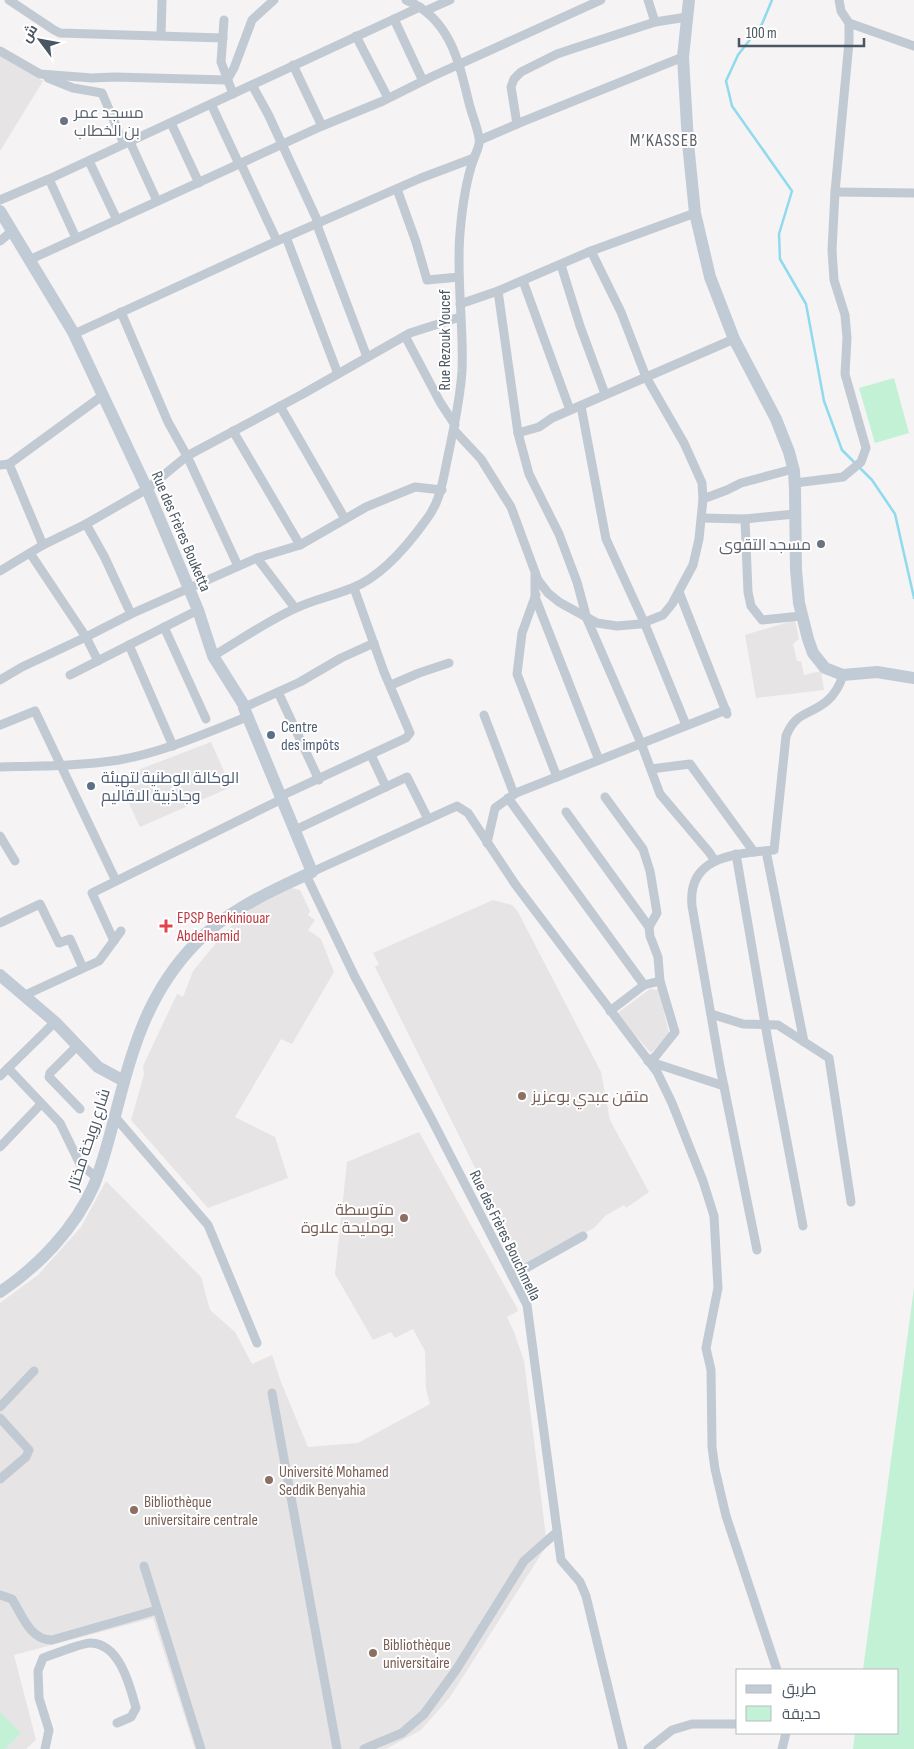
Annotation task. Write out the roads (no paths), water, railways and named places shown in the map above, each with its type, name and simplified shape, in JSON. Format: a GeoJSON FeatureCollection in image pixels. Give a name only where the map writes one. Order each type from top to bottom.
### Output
{"type":"FeatureCollection","features":[{"type":"Feature","properties":{"kind":"main road"},"geometry":{"type":"LineString","coordinates":[[689,0],[683,57],[688,143],[695,212],[710,277],[734,339],[776,419],[789,452],[795,483],[796,570],[801,616],[808,639],[817,660],[825,668],[843,675],[877,672],[914,678]]}},
{"type":"Feature","properties":{"kind":"main road","name":"Rue des Frères Bouketta"},"geometry":{"type":"LineString","coordinates":[[0,211],[74,334],[147,489],[190,588],[213,656],[246,712],[295,830],[309,874]]}},
{"type":"Feature","properties":{"kind":"main road","name":"شارع رويخة مختار"},"geometry":{"type":"LineString","coordinates":[[0,1292],[27,1272],[58,1241],[83,1205],[96,1177],[124,1081],[146,1015],[159,990],[187,952],[210,929],[234,911],[260,896],[309,874]]}},
{"type":"Feature","properties":{"kind":"main road"},"geometry":{"type":"LineString","coordinates":[[0,975],[54,1022],[98,1067],[124,1081]]}},
{"type":"Feature","properties":{"kind":"street"},"geometry":{"type":"LineString","coordinates":[[8,0],[60,33],[223,38]]}},
{"type":"Feature","properties":{"kind":"street"},"geometry":{"type":"LineString","coordinates":[[160,35],[162,0]]}},
{"type":"Feature","properties":{"kind":"street"},"geometry":{"type":"LineString","coordinates":[[227,80],[234,68],[252,20],[274,0]]}},
{"type":"Feature","properties":{"kind":"street"},"geometry":{"type":"LineString","coordinates":[[406,0],[423,9],[447,35],[458,64],[480,140],[683,57]]}},
{"type":"Feature","properties":{"kind":"street"},"geometry":{"type":"LineString","coordinates":[[0,200],[89,161],[394,19],[450,0]]}},
{"type":"Feature","properties":{"kind":"street"},"geometry":{"type":"LineString","coordinates":[[29,260],[601,0]]}},
{"type":"Feature","properties":{"kind":"street"},"geometry":{"type":"LineString","coordinates":[[648,0],[655,22]]}},
{"type":"Feature","properties":{"kind":"street"},"geometry":{"type":"LineString","coordinates":[[795,483],[844,477],[861,462],[866,448],[845,374],[847,338],[845,315],[834,280],[832,250],[835,192],[849,42],[849,23],[841,11],[839,0]]}},
{"type":"Feature","properties":{"kind":"street"},"geometry":{"type":"LineString","coordinates":[[517,124],[511,87],[518,74],[557,54],[655,22],[687,17]]}},
{"type":"Feature","properties":{"kind":"street"},"geometry":{"type":"LineString","coordinates":[[394,19],[423,81]]}},
{"type":"Feature","properties":{"kind":"street"},"geometry":{"type":"LineString","coordinates":[[224,20],[221,62],[233,94]]}},
{"type":"Feature","properties":{"kind":"street"},"geometry":{"type":"LineString","coordinates":[[849,23],[914,46]]}},
{"type":"Feature","properties":{"kind":"street"},"geometry":{"type":"LineString","coordinates":[[356,36],[388,98]]}},
{"type":"Feature","properties":{"kind":"street"},"geometry":{"type":"LineString","coordinates":[[0,51],[40,74],[73,88],[102,93],[157,202]]}},
{"type":"Feature","properties":{"kind":"street"},"geometry":{"type":"LineString","coordinates":[[293,66],[322,126]]}},
{"type":"Feature","properties":{"kind":"street"},"geometry":{"type":"LineString","coordinates":[[40,74],[92,78],[227,80]]}},
{"type":"Feature","properties":{"kind":"street"},"geometry":{"type":"LineString","coordinates":[[252,85],[282,144],[318,224],[367,357]]}},
{"type":"Feature","properties":{"kind":"street"},"geometry":{"type":"LineString","coordinates":[[211,104],[277,241]]}},
{"type":"Feature","properties":{"kind":"street"},"geometry":{"type":"LineString","coordinates":[[171,123],[198,183]]}},
{"type":"Feature","properties":{"kind":"street","name":"Rue Rezouk Youcef"},"geometry":{"type":"LineString","coordinates":[[213,656],[295,608],[354,588],[374,575],[400,553],[434,509],[442,490],[459,401],[462,370],[459,277],[460,235],[464,201],[480,140]]}},
{"type":"Feature","properties":{"kind":"street"},"geometry":{"type":"LineString","coordinates":[[74,334],[286,237],[474,158]]}},
{"type":"Feature","properties":{"kind":"street"},"geometry":{"type":"LineString","coordinates":[[89,161],[117,220]]}},
{"type":"Feature","properties":{"kind":"street"},"geometry":{"type":"LineString","coordinates":[[49,179],[76,238]]}},
{"type":"Feature","properties":{"kind":"street"},"geometry":{"type":"LineString","coordinates":[[397,189],[427,280],[459,277]]}},
{"type":"Feature","properties":{"kind":"street"},"geometry":{"type":"LineString","coordinates":[[835,192],[914,193]]}},
{"type":"Feature","properties":{"kind":"street"},"geometry":{"type":"LineString","coordinates":[[460,304],[498,291],[591,251],[695,212]]}},
{"type":"Feature","properties":{"kind":"street"},"geometry":{"type":"LineString","coordinates":[[0,241],[12,231]]}},
{"type":"Feature","properties":{"kind":"street"},"geometry":{"type":"LineString","coordinates":[[286,237],[338,374]]}},
{"type":"Feature","properties":{"kind":"street"},"geometry":{"type":"LineString","coordinates":[[405,336],[455,427],[481,459],[511,507],[544,589],[565,606],[587,619],[603,625],[622,626],[644,622],[663,614],[679,592],[693,565],[702,518],[702,483],[687,448],[646,377],[620,312],[591,251]]}},
{"type":"Feature","properties":{"kind":"street"},"geometry":{"type":"LineString","coordinates":[[561,265],[580,326],[605,394]]}},
{"type":"Feature","properties":{"kind":"street"},"geometry":{"type":"LineString","coordinates":[[523,281],[570,410]]}},
{"type":"Feature","properties":{"kind":"street"},"geometry":{"type":"LineString","coordinates":[[498,291],[518,433],[529,474],[559,534],[577,582],[587,619],[641,744],[660,794],[715,861]]}},
{"type":"Feature","properties":{"kind":"street"},"geometry":{"type":"LineString","coordinates":[[121,312],[168,422],[188,456],[238,566]]}},
{"type":"Feature","properties":{"kind":"street"},"geometry":{"type":"LineString","coordinates":[[0,571],[43,545],[86,524],[147,489],[188,456],[405,336],[460,317]]}},
{"type":"Feature","properties":{"kind":"street"},"geometry":{"type":"LineString","coordinates":[[518,433],[539,427],[552,418],[605,394],[734,339]]}},
{"type":"Feature","properties":{"kind":"street"},"geometry":{"type":"LineString","coordinates":[[43,545],[2,464],[102,396]]}},
{"type":"Feature","properties":{"kind":"street"},"geometry":{"type":"LineString","coordinates":[[280,406],[345,519]]}},
{"type":"Feature","properties":{"kind":"street"},"geometry":{"type":"LineString","coordinates":[[581,406],[606,539],[644,622],[686,725]]}},
{"type":"Feature","properties":{"kind":"street"},"geometry":{"type":"LineString","coordinates":[[233,431],[300,545]]}},
{"type":"Feature","properties":{"kind":"street"},"geometry":{"type":"LineString","coordinates":[[703,499],[740,483],[793,469]]}},
{"type":"Feature","properties":{"kind":"street"},"geometry":{"type":"LineString","coordinates":[[2,676],[131,614],[238,566],[300,545],[366,507],[415,486],[442,490]]}},
{"type":"Feature","properties":{"kind":"street"},"geometry":{"type":"LineString","coordinates":[[702,518],[745,520],[795,514]]}},
{"type":"Feature","properties":{"kind":"street"},"geometry":{"type":"LineString","coordinates":[[745,520],[748,592],[752,606],[762,620],[801,616]]}},
{"type":"Feature","properties":{"kind":"street"},"geometry":{"type":"LineString","coordinates":[[86,524],[104,556],[131,614]]}},
{"type":"Feature","properties":{"kind":"street"},"geometry":{"type":"LineString","coordinates":[[30,553],[86,637],[98,661]]}},
{"type":"Feature","properties":{"kind":"street"},"geometry":{"type":"LineString","coordinates":[[257,558],[295,608]]}},
{"type":"Feature","properties":{"kind":"street"},"geometry":{"type":"LineString","coordinates":[[535,570],[534,597],[522,633],[517,674],[557,777]]}},
{"type":"Feature","properties":{"kind":"street"},"geometry":{"type":"LineString","coordinates":[[114,941],[92,893],[406,738],[410,733],[374,644],[354,588]]}},
{"type":"Feature","properties":{"kind":"street"},"geometry":{"type":"LineString","coordinates":[[534,597],[544,589]]}},
{"type":"Feature","properties":{"kind":"street"},"geometry":{"type":"LineString","coordinates":[[487,843],[495,808],[511,796],[686,725],[727,712],[679,592]]}},
{"type":"Feature","properties":{"kind":"street"},"geometry":{"type":"LineString","coordinates":[[534,597],[599,760]]}},
{"type":"Feature","properties":{"kind":"street"},"geometry":{"type":"LineString","coordinates":[[70,675],[198,610]]}},
{"type":"Feature","properties":{"kind":"street"},"geometry":{"type":"LineString","coordinates":[[164,627],[206,720]]}},
{"type":"Feature","properties":{"kind":"street"},"geometry":{"type":"LineString","coordinates":[[0,767],[62,766],[120,760],[173,746],[246,712],[278,692],[300,682],[341,658],[374,644]]}},
{"type":"Feature","properties":{"kind":"street"},"geometry":{"type":"LineString","coordinates":[[129,645],[173,746]]}},
{"type":"Feature","properties":{"kind":"street"},"geometry":{"type":"LineString","coordinates":[[390,685],[450,663]]}},
{"type":"Feature","properties":{"kind":"street"},"geometry":{"type":"LineString","coordinates":[[757,1250],[724,1086],[691,897],[693,884],[700,872],[715,861],[736,854],[774,850],[786,736],[791,724],[799,717],[827,701],[839,688],[843,675]]}},
{"type":"Feature","properties":{"kind":"street"},"geometry":{"type":"LineString","coordinates":[[278,692],[319,780]]}},
{"type":"Feature","properties":{"kind":"street"},"geometry":{"type":"LineString","coordinates":[[0,725],[35,711],[116,881]]}},
{"type":"Feature","properties":{"kind":"street"},"geometry":{"type":"LineString","coordinates":[[484,715],[511,796],[644,985]]}},
{"type":"Feature","properties":{"kind":"street"},"geometry":{"type":"LineString","coordinates":[[371,755],[386,787]]}},
{"type":"Feature","properties":{"kind":"street"},"geometry":{"type":"LineString","coordinates":[[651,769],[690,764],[754,852]]}},
{"type":"Feature","properties":{"kind":"street"},"geometry":{"type":"LineString","coordinates":[[295,830],[407,777],[428,819]]}},
{"type":"Feature","properties":{"kind":"street"},"geometry":{"type":"LineString","coordinates":[[605,797],[643,849],[650,871],[658,913],[650,927],[650,936],[658,957],[660,981],[675,1032],[655,1056],[648,1061]]}},
{"type":"Feature","properties":{"kind":"street"},"geometry":{"type":"LineString","coordinates":[[309,874],[457,806],[468,813],[526,900],[660,1077],[703,1181],[714,1216],[718,1288],[706,1348],[711,1370],[714,1469],[726,1516],[777,1669]]}},
{"type":"Feature","properties":{"kind":"street"},"geometry":{"type":"LineString","coordinates":[[566,812],[650,927]]}},
{"type":"Feature","properties":{"kind":"street"},"geometry":{"type":"LineString","coordinates":[[0,836],[15,861]]}},
{"type":"Feature","properties":{"kind":"street"},"geometry":{"type":"LineString","coordinates":[[766,851],[804,1042]]}},
{"type":"Feature","properties":{"kind":"street"},"geometry":{"type":"LineString","coordinates":[[736,854],[765,1024],[803,1226]]}},
{"type":"Feature","properties":{"kind":"street","name":"Rue des Frères Bouchmella"},"geometry":{"type":"LineString","coordinates":[[309,874],[355,977],[527,1305],[560,1560],[580,1582],[586,1596],[623,1749]]}},
{"type":"Feature","properties":{"kind":"street"},"geometry":{"type":"LineString","coordinates":[[0,923],[40,904],[60,943],[70,939],[83,968]]}},
{"type":"Feature","properties":{"kind":"street"},"geometry":{"type":"LineString","coordinates":[[24,996],[99,961],[121,931]]}},
{"type":"Feature","properties":{"kind":"street"},"geometry":{"type":"LineString","coordinates":[[610,1011],[644,985],[660,981]]}},
{"type":"Feature","properties":{"kind":"street"},"geometry":{"type":"LineString","coordinates":[[711,1014],[743,1024],[778,1025],[829,1058],[851,1202]]}},
{"type":"Feature","properties":{"kind":"street"},"geometry":{"type":"LineString","coordinates":[[0,1076],[54,1022]]}},
{"type":"Feature","properties":{"kind":"street"},"geometry":{"type":"LineString","coordinates":[[77,1046],[50,1073],[48,1078],[80,1109]]}},
{"type":"Feature","properties":{"kind":"street"},"geometry":{"type":"LineString","coordinates":[[648,1061],[724,1086]]}},
{"type":"Feature","properties":{"kind":"street"},"geometry":{"type":"LineString","coordinates":[[8,1068],[60,1123],[80,1164],[96,1177]]}},
{"type":"Feature","properties":{"kind":"street"},"geometry":{"type":"LineString","coordinates":[[0,1147],[41,1104]]}},
{"type":"Feature","properties":{"kind":"street"},"geometry":{"type":"LineString","coordinates":[[114,1117],[208,1225],[257,1343]]}},
{"type":"Feature","properties":{"kind":"street"},"geometry":{"type":"LineString","coordinates":[[512,1276],[583,1236]]}},
{"type":"Feature","properties":{"kind":"street"},"geometry":{"type":"LineString","coordinates":[[0,1406],[34,1371]]}},
{"type":"Feature","properties":{"kind":"street"},"geometry":{"type":"LineString","coordinates":[[272,1393],[337,1749]]}},
{"type":"Feature","properties":{"kind":"street"},"geometry":{"type":"LineString","coordinates":[[0,1418],[29,1450],[26,1457],[0,1478]]}},
{"type":"Feature","properties":{"kind":"street"},"geometry":{"type":"LineString","coordinates":[[364,1749],[402,1733],[424,1714],[456,1670],[524,1561],[557,1532]]}},
{"type":"Feature","properties":{"kind":"street"},"geometry":{"type":"LineString","coordinates":[[144,1566],[201,1749]]}},
{"type":"Feature","properties":{"kind":"street"},"geometry":{"type":"LineString","coordinates":[[0,1595],[12,1599],[34,1634],[45,1640],[52,1640],[157,1610]]}},
{"type":"Feature","properties":{"kind":"street"},"geometry":{"type":"LineString","coordinates":[[45,1749],[49,1730],[39,1698],[38,1671],[43,1658],[90,1642],[107,1648],[120,1663],[129,1681],[136,1708],[131,1717],[117,1723]]}},
{"type":"Feature","properties":{"kind":"street"},"geometry":{"type":"LineString","coordinates":[[648,1749],[672,1730],[692,1724],[736,1724]]}},
{"type":"Feature","properties":{"kind":"street"},"geometry":{"type":"LineString","coordinates":[[782,1749],[786,1734]]}},
{"type":"Feature","properties":{"kind":"waterway"},"geometry":{"type":"LineString","coordinates":[[772,0],[762,24],[738,55],[726,81],[732,106],[792,191],[779,234],[780,259],[806,304],[824,401],[842,450],[872,480],[895,514],[914,598]]}},
{"type":"Feature","properties":{"kind":"place","name":"مسجد عمر بن الخطاب"},"geometry":{"type":"Point","coordinates":[64,121]}},
{"type":"Feature","properties":{"kind":"place","name":"مسجد التقوى"},"geometry":{"type":"Point","coordinates":[821,544]}},
{"type":"Feature","properties":{"kind":"place","name":"Centre des impôts"},"geometry":{"type":"Point","coordinates":[271,735]}},
{"type":"Feature","properties":{"kind":"place","name":"الوكالة الوطنية لتهيئة وجاذبية الاقاليم"},"geometry":{"type":"Point","coordinates":[91,786]}},
{"type":"Feature","properties":{"kind":"place","name":"EPSP Benkiniouar Abdelhamid"},"geometry":{"type":"Point","coordinates":[166,926]}},
{"type":"Feature","properties":{"kind":"place","name":"متقن عبدي بوعزيز"},"geometry":{"type":"Point","coordinates":[522,1096]}},
{"type":"Feature","properties":{"kind":"place","name":"متوسطة بومليحة علاوة"},"geometry":{"type":"Point","coordinates":[404,1218]}},
{"type":"Feature","properties":{"kind":"place","name":"Université Mohamed Seddik Benyahia"},"geometry":{"type":"Point","coordinates":[269,1480]}},
{"type":"Feature","properties":{"kind":"place","name":"Bibliothèque universitaire centrale"},"geometry":{"type":"Point","coordinates":[134,1510]}},
{"type":"Feature","properties":{"kind":"place","name":"Bibliothèque universitaire"},"geometry":{"type":"Point","coordinates":[373,1653]}},
{"type":"Feature","properties":{"kind":"district","name":"M’KASSEB"},"geometry":{"type":"Point","coordinates":[664,140]}}]}
